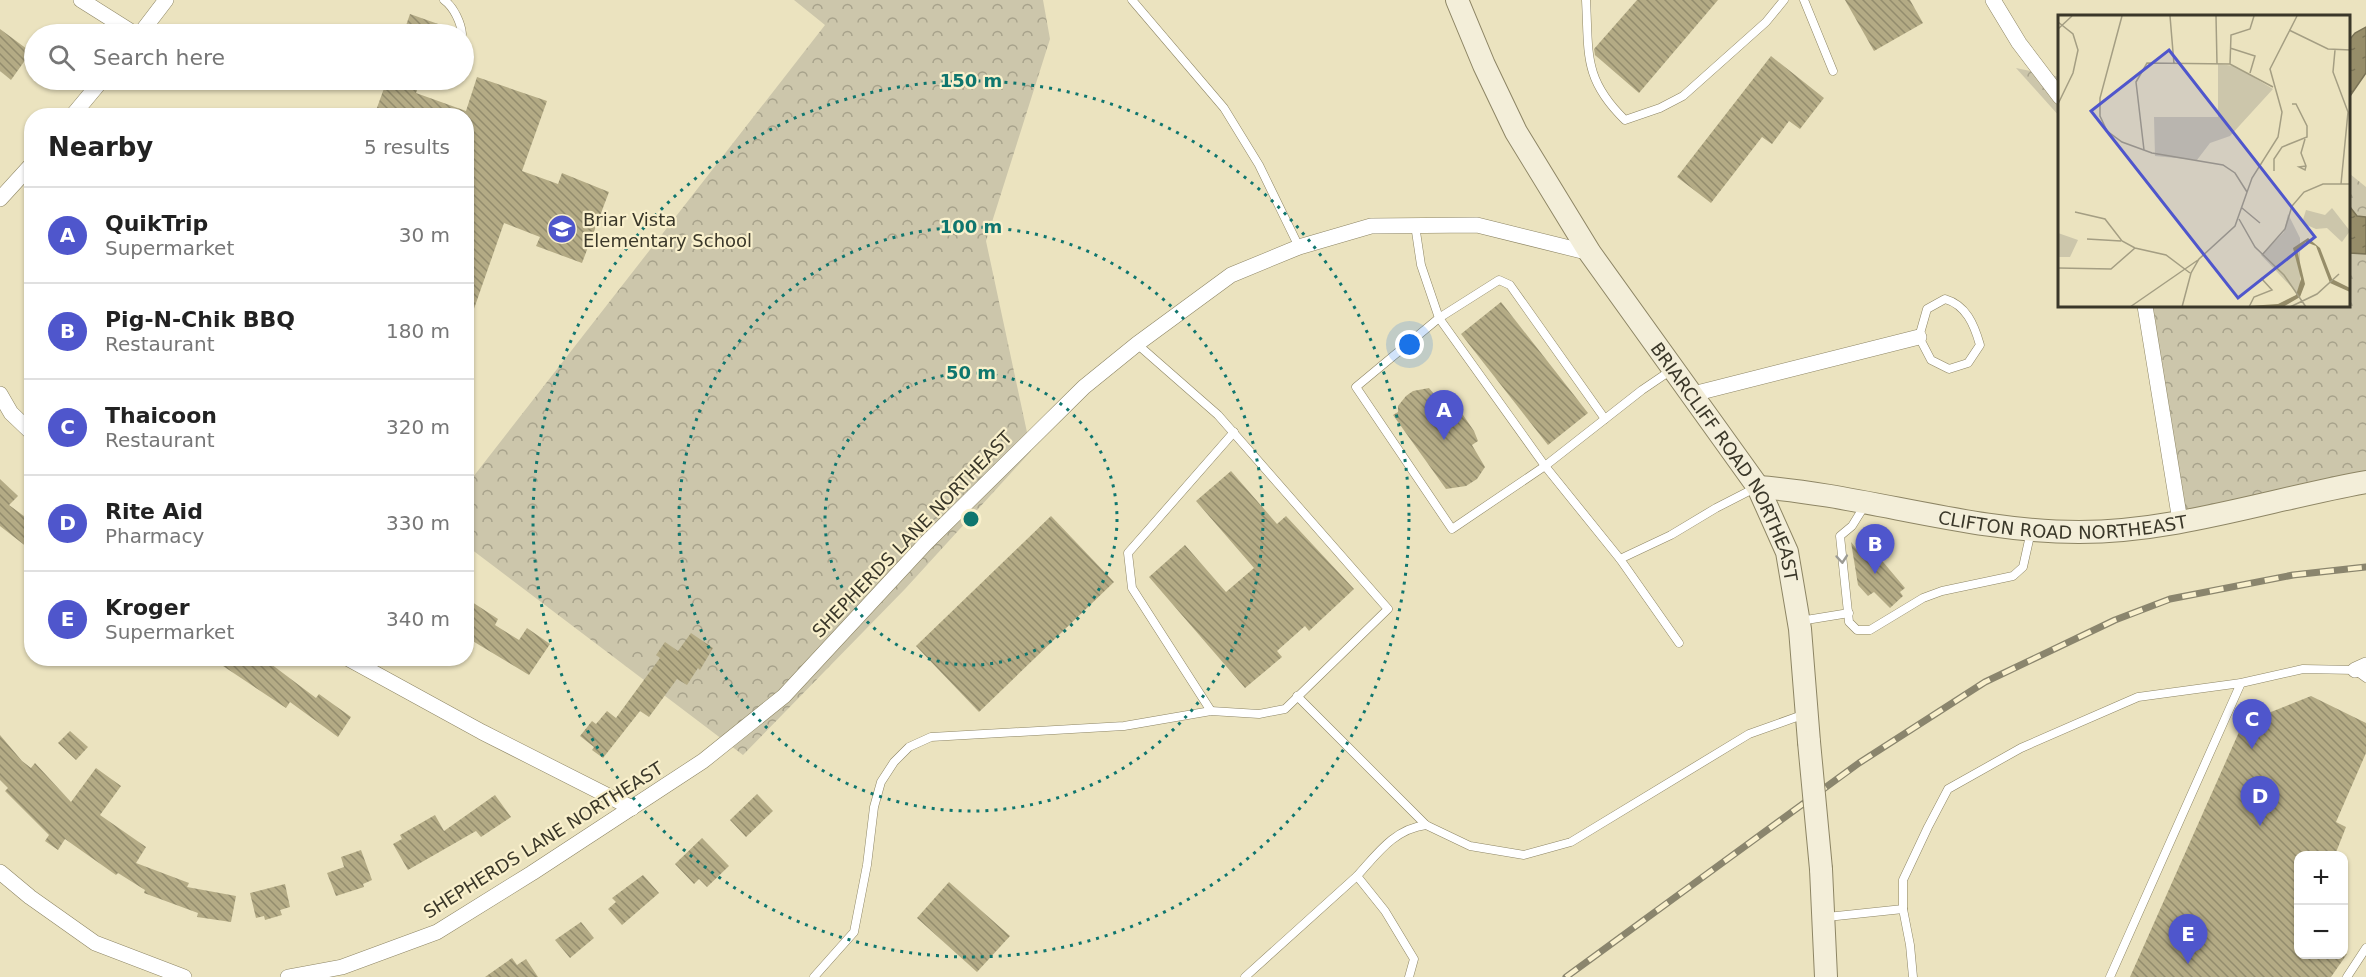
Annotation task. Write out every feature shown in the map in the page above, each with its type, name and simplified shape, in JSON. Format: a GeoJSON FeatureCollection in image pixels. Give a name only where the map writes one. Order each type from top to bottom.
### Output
{"type":"FeatureCollection","features":[{"type":"Feature","properties":{"kind":"main road","name":"BRIARCLIFF ROAD NORTHEAST"},"geometry":{"type":"LineString","coordinates":[[1457,0],[1516,132],[1590,253],[1758,486],[1787,552],[1799,621],[1821,868],[1826,977]]}},
{"type":"Feature","properties":{"kind":"main road","name":"CLIFTON ROAD NORTHEAST"},"geometry":{"type":"LineString","coordinates":[[1758,486],[1867,501],[1981,523],[2032,529],[2099,531],[2180,521],[2366,482]]}},
{"type":"Feature","properties":{"kind":"street"},"geometry":{"type":"LineString","coordinates":[[81,0],[121,24]]}},
{"type":"Feature","properties":{"kind":"street"},"geometry":{"type":"LineString","coordinates":[[146,24],[166,0]]}},
{"type":"Feature","properties":{"kind":"street"},"geometry":{"type":"LineString","coordinates":[[1993,0],[2019,43],[2058,94]]}},
{"type":"Feature","properties":{"kind":"street"},"geometry":{"type":"LineString","coordinates":[[79,108],[94,90]]}},
{"type":"Feature","properties":{"kind":"street"},"geometry":{"type":"LineString","coordinates":[[0,199],[24,173]]}},
{"type":"Feature","properties":{"kind":"street","name":"SHEPHERDS LANE NORTHEAST"},"geometry":{"type":"LineString","coordinates":[[288,977],[342,967],[437,932],[703,761],[784,696],[926,543],[1084,387],[1137,344],[1232,275],[1299,247],[1371,226],[1477,225],[1590,253]]}},
{"type":"Feature","properties":{"kind":"street"},"geometry":{"type":"LineString","coordinates":[[2145,308],[2180,521]]}},
{"type":"Feature","properties":{"kind":"street"},"geometry":{"type":"LineString","coordinates":[[1693,394],[1918,337]]}},
{"type":"Feature","properties":{"kind":"street"},"geometry":{"type":"LineString","coordinates":[[0,394],[11,413],[24,426]]}},
{"type":"Feature","properties":{"kind":"street"},"geometry":{"type":"LineString","coordinates":[[362,666],[482,732],[632,808]]}},
{"type":"Feature","properties":{"kind":"street"},"geometry":{"type":"LineString","coordinates":[[0,872],[30,897],[94,943],[184,977]]}},
{"type":"Feature","properties":{"kind":"lane"},"geometry":{"type":"LineString","coordinates":[[444,0],[449,3],[460,24]]}},
{"type":"Feature","properties":{"kind":"lane"},"geometry":{"type":"LineString","coordinates":[[1132,0],[1224,108],[1259,165],[1299,247]]}},
{"type":"Feature","properties":{"kind":"lane"},"geometry":{"type":"LineString","coordinates":[[1586,0],[1590,63],[1596,85],[1608,103],[1625,120],[1660,108],[1683,96],[1766,22],[1784,0]]}},
{"type":"Feature","properties":{"kind":"lane"},"geometry":{"type":"LineString","coordinates":[[1804,0],[1833,70]]}},
{"type":"Feature","properties":{"kind":"lane"},"geometry":{"type":"LineString","coordinates":[[1415,225],[1422,266],[1439,318],[1545,466],[1620,559],[1679,643]]}},
{"type":"Feature","properties":{"kind":"lane"},"geometry":{"type":"LineString","coordinates":[[1605,419],[1510,285],[1499,280],[1439,318],[1356,387],[1452,529],[1545,466],[1605,419],[1642,390],[1674,368]]}},
{"type":"Feature","properties":{"kind":"lane"},"geometry":{"type":"LineString","coordinates":[[1945,299],[1956,302],[1974,324],[1980,345],[1968,363],[1949,369],[1930,360],[1918,337],[1927,309],[1945,299]]}},
{"type":"Feature","properties":{"kind":"lane"},"geometry":{"type":"LineString","coordinates":[[814,977],[854,932],[867,865],[874,807],[881,782],[894,762],[909,747],[931,737],[1124,726],[1211,711],[1259,714],[1284,709],[1388,609],[1218,415],[1137,344]]}},
{"type":"Feature","properties":{"kind":"lane"},"geometry":{"type":"LineString","coordinates":[[1211,711],[1132,588],[1128,553],[1234,432]]}},
{"type":"Feature","properties":{"kind":"lane"},"geometry":{"type":"LineString","coordinates":[[1620,559],[1671,535],[1758,486]]}},
{"type":"Feature","properties":{"kind":"lane"},"geometry":{"type":"LineString","coordinates":[[1867,501],[1852,526],[1840,536],[1849,622],[1857,630],[1870,630],[1923,598],[1942,591],[2013,576],[2023,567],[2032,529]]}},
{"type":"Feature","properties":{"kind":"lane"},"geometry":{"type":"LineString","coordinates":[[1799,621],[1849,613]]}},
{"type":"Feature","properties":{"kind":"lane"},"geometry":{"type":"LineString","coordinates":[[1913,977],[1903,909],[1903,880],[1948,789],[2022,748],[2138,697],[2241,683],[2303,669],[2362,671]]}},
{"type":"Feature","properties":{"kind":"lane"},"geometry":{"type":"LineString","coordinates":[[2110,977],[2241,683]]}},
{"type":"Feature","properties":{"kind":"lane"},"geometry":{"type":"LineString","coordinates":[[1298,696],[1426,825],[1470,846],[1524,855],[1571,842],[1749,734],[1807,714]]}},
{"type":"Feature","properties":{"kind":"lane"},"geometry":{"type":"LineString","coordinates":[[1245,977],[1356,876],[1390,841],[1411,827],[1426,825]]}},
{"type":"Feature","properties":{"kind":"lane"},"geometry":{"type":"LineString","coordinates":[[1356,876],[1385,911],[1414,959],[1409,977]]}},
{"type":"Feature","properties":{"kind":"lane"},"geometry":{"type":"LineString","coordinates":[[1822,917],[1903,909]]}},
{"type":"Feature","properties":{"kind":"lane"},"geometry":{"type":"LineString","coordinates":[[2347,977],[2366,948]]}},
{"type":"Feature","properties":{"kind":"green space"},"geometry":{"type":"Polygon","coordinates":[[[794,0],[1043,0],[1050,39],[986,241],[1031,451],[905,589],[743,755],[474,551],[474,476],[825,25],[794,0]]]}},
{"type":"Feature","properties":{"kind":"green space"},"geometry":{"type":"Polygon","coordinates":[[[2016,68],[2058,77],[2058,115],[2016,68]]]}},
{"type":"Feature","properties":{"kind":"green space"},"geometry":{"type":"Polygon","coordinates":[[[2351,175],[2366,187],[2366,488],[2177,531],[2151,308],[2351,308],[2351,175]]]}},
{"type":"Feature","properties":{"kind":"water"},"geometry":{"type":"Polygon","coordinates":[[[2366,27],[2366,73],[2351,95],[2351,38],[2366,27]]]}},
{"type":"Feature","properties":{"kind":"water"},"geometry":{"type":"Polygon","coordinates":[[[2351,208],[2357,216],[2366,217],[2366,254],[2351,253],[2351,208]]]}},
{"type":"Feature","properties":{"kind":"building"},"geometry":{"type":"Polygon","coordinates":[[[1637,0],[1718,0],[1639,93],[1595,55],[1594,49],[1637,0]]]}},
{"type":"Feature","properties":{"kind":"building"},"geometry":{"type":"Polygon","coordinates":[[[1845,0],[1910,0],[1923,23],[1874,51],[1845,0]]]}},
{"type":"Feature","properties":{"kind":"building"},"geometry":{"type":"Polygon","coordinates":[[[410,14],[438,24],[406,24],[410,14]]]}},
{"type":"Feature","properties":{"kind":"building"},"geometry":{"type":"Polygon","coordinates":[[[0,29],[24,47],[24,62],[11,80],[0,71],[0,29]]]}},
{"type":"Feature","properties":{"kind":"building"},"geometry":{"type":"Polygon","coordinates":[[[1771,56],[1824,98],[1800,129],[1789,121],[1772,144],[1762,137],[1711,203],[1677,177],[1771,56]]]}},
{"type":"Feature","properties":{"kind":"building"},"geometry":{"type":"Polygon","coordinates":[[[477,77],[547,101],[522,171],[558,184],[562,173],[609,192],[582,263],[536,246],[540,237],[504,223],[474,309],[474,108],[467,108],[477,77]]]}},
{"type":"Feature","properties":{"kind":"building"},"geometry":{"type":"Polygon","coordinates":[[[383,90],[417,90],[416,93],[458,108],[377,108],[383,90]]]}},
{"type":"Feature","properties":{"kind":"building"},"geometry":{"type":"Polygon","coordinates":[[[1501,302],[1588,413],[1548,445],[1461,334],[1501,302]]]}},
{"type":"Feature","properties":{"kind":"building"},"geometry":{"type":"Polygon","coordinates":[[[1429,388],[1445,407],[1450,402],[1461,412],[1478,441],[1472,445],[1485,467],[1477,479],[1466,486],[1446,489],[1393,415],[1398,412],[1398,406],[1406,396],[1413,391],[1429,388]]]}},
{"type":"Feature","properties":{"kind":"building"},"geometry":{"type":"Polygon","coordinates":[[[1231,471],[1277,524],[1286,516],[1354,589],[1309,631],[1305,626],[1277,651],[1282,657],[1245,688],[1149,577],[1185,545],[1226,592],[1254,568],[1196,501],[1231,471]]]}},
{"type":"Feature","properties":{"kind":"building"},"geometry":{"type":"Polygon","coordinates":[[[0,479],[18,496],[9,505],[24,516],[24,545],[0,526],[0,479]]]}},
{"type":"Feature","properties":{"kind":"building"},"geometry":{"type":"Polygon","coordinates":[[[1051,516],[1114,582],[979,712],[916,646],[1051,516]]]}},
{"type":"Feature","properties":{"kind":"building"},"geometry":{"type":"Polygon","coordinates":[[[1851,542],[1864,558],[1873,550],[1905,588],[1900,592],[1903,596],[1890,608],[1874,592],[1868,596],[1858,585],[1851,542]]]}},
{"type":"Feature","properties":{"kind":"building"},"geometry":{"type":"Polygon","coordinates":[[[474,603],[498,619],[495,625],[519,640],[527,628],[550,644],[529,675],[474,642],[474,603]]]}},
{"type":"Feature","properties":{"kind":"building"},"geometry":{"type":"Polygon","coordinates":[[[691,633],[713,648],[700,670],[698,668],[687,685],[677,679],[649,717],[640,711],[603,758],[592,750],[594,747],[580,736],[592,721],[596,724],[607,711],[616,718],[660,658],[656,655],[665,642],[678,651],[691,633]]]}},
{"type":"Feature","properties":{"kind":"building"},"geometry":{"type":"Polygon","coordinates":[[[223,666],[274,666],[316,698],[319,694],[351,717],[338,737],[290,702],[286,708],[223,666]]]}},
{"type":"Feature","properties":{"kind":"building"},"geometry":{"type":"Polygon","coordinates":[[[2311,696],[2366,723],[2366,753],[2336,822],[2346,827],[2337,851],[2294,851],[2294,959],[2344,959],[2331,977],[2130,977],[2243,723],[2311,696]]]}},
{"type":"Feature","properties":{"kind":"building"},"geometry":{"type":"Polygon","coordinates":[[[70,731],[88,747],[76,760],[58,743],[70,731]]]}},
{"type":"Feature","properties":{"kind":"building"},"geometry":{"type":"Polygon","coordinates":[[[0,735],[22,761],[31,768],[35,763],[71,802],[96,768],[121,786],[100,815],[146,847],[136,863],[189,883],[187,887],[236,896],[231,922],[197,917],[198,913],[144,893],[145,890],[118,873],[116,875],[65,839],[58,850],[45,841],[49,835],[5,791],[8,788],[0,780],[0,735]]]}},
{"type":"Feature","properties":{"kind":"building"},"geometry":{"type":"Polygon","coordinates":[[[757,794],[773,811],[746,837],[730,820],[757,794]]]}},
{"type":"Feature","properties":{"kind":"building"},"geometry":{"type":"Polygon","coordinates":[[[495,795],[511,817],[481,837],[476,831],[408,870],[393,844],[402,839],[400,835],[435,815],[444,831],[495,795]]]}},
{"type":"Feature","properties":{"kind":"building"},"geometry":{"type":"Polygon","coordinates":[[[702,838],[729,866],[707,887],[699,879],[694,884],[675,864],[702,838]]]}},
{"type":"Feature","properties":{"kind":"building"},"geometry":{"type":"Polygon","coordinates":[[[361,850],[372,880],[363,884],[364,887],[336,896],[327,873],[344,867],[341,857],[361,850]]]}},
{"type":"Feature","properties":{"kind":"building"},"geometry":{"type":"Polygon","coordinates":[[[643,875],[659,893],[622,925],[608,909],[616,902],[612,898],[643,875]]]}},
{"type":"Feature","properties":{"kind":"building"},"geometry":{"type":"Polygon","coordinates":[[[949,882],[1010,936],[977,972],[917,918],[949,882]]]}},
{"type":"Feature","properties":{"kind":"building"},"geometry":{"type":"Polygon","coordinates":[[[285,884],[290,907],[280,910],[282,915],[265,920],[264,916],[256,918],[250,893],[285,884]]]}},
{"type":"Feature","properties":{"kind":"building"},"geometry":{"type":"Polygon","coordinates":[[[581,922],[594,938],[570,958],[555,940],[581,922]]]}},
{"type":"Feature","properties":{"kind":"building"},"geometry":{"type":"Polygon","coordinates":[[[512,958],[517,965],[526,959],[538,977],[485,977],[512,958]]]}},
{"type":"Feature","properties":{"kind":"railway"},"geometry":{"type":"LineString","coordinates":[[1566,977],[1859,763],[1985,682],[2115,620],[2170,599],[2293,575],[2366,567]]}},
{"type":"Feature","properties":{"kind":"place","name":"Briar Vista Elementary School"},"geometry":{"type":"Point","coordinates":[562,229]}},
{"type":"Feature","properties":{"kind":"place","name":"QuikTrip"},"geometry":{"type":"Point","coordinates":[1444,440]}},
{"type":"Feature","properties":{"kind":"place","name":"Pig-N-Chik BBQ"},"geometry":{"type":"Point","coordinates":[1875,574]}},
{"type":"Feature","properties":{"kind":"place","name":"Thaicoon"},"geometry":{"type":"Point","coordinates":[2252,749]}},
{"type":"Feature","properties":{"kind":"place","name":"Rite Aid"},"geometry":{"type":"Point","coordinates":[2260,826]}},
{"type":"Feature","properties":{"kind":"place","name":"Kroger"},"geometry":{"type":"Point","coordinates":[2188,964]}}]}
